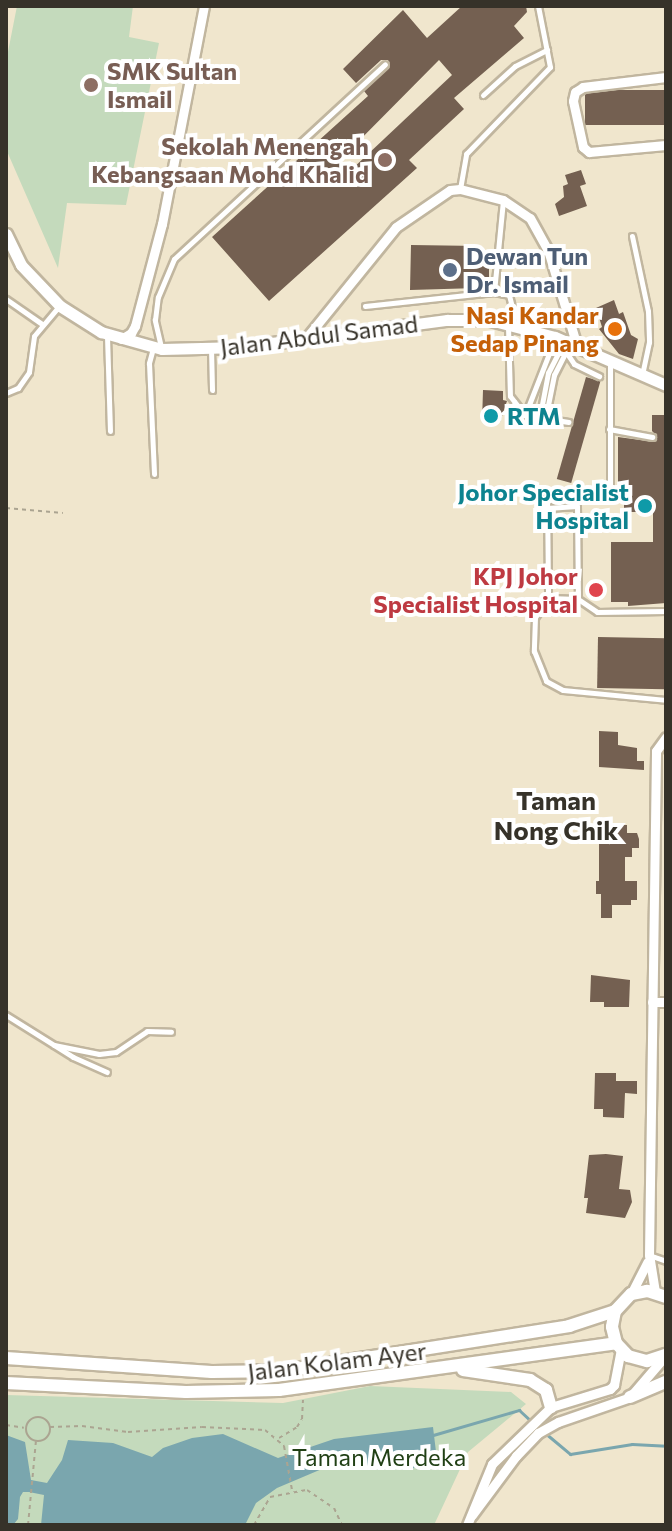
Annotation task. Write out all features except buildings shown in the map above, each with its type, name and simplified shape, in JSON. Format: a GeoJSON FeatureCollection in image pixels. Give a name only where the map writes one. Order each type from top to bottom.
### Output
{"type":"FeatureCollection","features":[{"type":"Feature","properties":{"kind":"main road"},"geometry":{"type":"LineString","coordinates":[[661,1294],[631,1294],[615,1311],[612,1327],[619,1346],[647,1361],[666,1355]]}},
{"type":"Feature","properties":{"kind":"main road","name":"Jalan Kolam Ayer"},"geometry":{"type":"LineString","coordinates":[[6,1358],[212,1372],[283,1371],[569,1326],[615,1311]]}},
{"type":"Feature","properties":{"kind":"main road","name":"Jalan Kolam Ayer"},"geometry":{"type":"LineString","coordinates":[[6,1383],[155,1391],[279,1390],[619,1346]]}},
{"type":"Feature","properties":{"kind":"main road"},"geometry":{"type":"LineString","coordinates":[[439,1369],[530,1380],[546,1390],[549,1409]]}},
{"type":"Feature","properties":{"kind":"main road"},"geometry":{"type":"LineString","coordinates":[[630,1397],[666,1382]]}},
{"type":"Feature","properties":{"kind":"street"},"geometry":{"type":"LineString","coordinates":[[121,339],[131,333],[135,326],[162,224],[204,6]]}},
{"type":"Feature","properties":{"kind":"street"},"geometry":{"type":"LineString","coordinates":[[666,77],[583,87],[575,92],[573,101],[583,147],[589,152],[666,145]]}},
{"type":"Feature","properties":{"kind":"street"},"geometry":{"type":"LineString","coordinates":[[307,337],[396,227],[450,190],[460,189],[503,200],[530,218],[540,234],[566,344]]}},
{"type":"Feature","properties":{"kind":"street","name":"Jalan Abdul Samad"},"geometry":{"type":"LineString","coordinates":[[6,234],[21,265],[60,306],[107,334],[158,348],[211,348],[447,320],[506,324],[566,344],[666,385]]}},
{"type":"Feature","properties":{"kind":"street"},"geometry":{"type":"LineString","coordinates":[[661,1294],[649,1255],[656,751],[664,738]]}},
{"type":"Feature","properties":{"kind":"street"},"geometry":{"type":"LineString","coordinates":[[654,875],[666,876]]}},
{"type":"Feature","properties":{"kind":"street"},"geometry":{"type":"LineString","coordinates":[[652,1002],[666,1002]]}},
{"type":"Feature","properties":{"kind":"street"},"geometry":{"type":"LineString","coordinates":[[631,1294],[649,1255]]}},
{"type":"Feature","properties":{"kind":"street"},"geometry":{"type":"LineString","coordinates":[[467,1525],[492,1464],[530,1424],[549,1409],[614,1385],[619,1346]]}},
{"type":"Feature","properties":{"kind":"street"},"geometry":{"type":"LineString","coordinates":[[472,1515],[516,1456],[538,1433],[558,1422],[630,1397],[666,1355]]}},
{"type":"Feature","properties":{"kind":"lane"},"geometry":{"type":"LineString","coordinates":[[460,189],[466,154],[550,67],[538,6]]}},
{"type":"Feature","properties":{"kind":"lane"},"geometry":{"type":"LineString","coordinates":[[483,95],[515,66],[547,50]]}},
{"type":"Feature","properties":{"kind":"lane"},"geometry":{"type":"LineString","coordinates":[[154,474],[149,363],[158,348],[158,297],[174,259],[385,64]]}},
{"type":"Feature","properties":{"kind":"lane"},"geometry":{"type":"LineString","coordinates":[[494,292],[503,200]]}},
{"type":"Feature","properties":{"kind":"lane"},"geometry":{"type":"LineString","coordinates":[[632,236],[648,311],[649,342],[642,375]]}},
{"type":"Feature","properties":{"kind":"lane"},"geometry":{"type":"LineString","coordinates":[[365,306],[494,292],[509,295],[512,307],[506,324],[510,396],[525,415],[568,422]]}},
{"type":"Feature","properties":{"kind":"lane"},"geometry":{"type":"LineString","coordinates":[[6,299],[42,324]]}},
{"type":"Feature","properties":{"kind":"lane"},"geometry":{"type":"LineString","coordinates":[[6,393],[18,388],[29,372],[34,336],[60,306]]}},
{"type":"Feature","properties":{"kind":"lane"},"geometry":{"type":"LineString","coordinates":[[107,334],[110,431]]}},
{"type":"Feature","properties":{"kind":"lane"},"geometry":{"type":"LineString","coordinates":[[566,344],[574,364],[599,376]]}},
{"type":"Feature","properties":{"kind":"lane"},"geometry":{"type":"LineString","coordinates":[[525,415],[566,344]]}},
{"type":"Feature","properties":{"kind":"lane"},"geometry":{"type":"LineString","coordinates":[[542,420],[548,373],[566,344]]}},
{"type":"Feature","properties":{"kind":"lane"},"geometry":{"type":"LineString","coordinates":[[211,348],[212,390]]}},
{"type":"Feature","properties":{"kind":"lane"},"geometry":{"type":"LineString","coordinates":[[610,361],[610,489],[547,495],[548,598],[534,624],[534,651],[546,681],[579,694],[666,700]]}},
{"type":"Feature","properties":{"kind":"lane"},"geometry":{"type":"LineString","coordinates":[[609,429],[652,437]]}},
{"type":"Feature","properties":{"kind":"lane"},"geometry":{"type":"LineString","coordinates":[[547,508],[577,506],[578,599]]}},
{"type":"Feature","properties":{"kind":"lane"},"geometry":{"type":"LineString","coordinates":[[548,598],[578,599],[597,612],[666,611]]}},
{"type":"Feature","properties":{"kind":"lane"},"geometry":{"type":"LineString","coordinates":[[6,1015],[54,1045],[107,1072]]}},
{"type":"Feature","properties":{"kind":"lane"},"geometry":{"type":"LineString","coordinates":[[54,1045],[99,1054],[116,1052],[147,1031],[171,1032]]}},
{"type":"Feature","properties":{"kind":"lane"},"geometry":{"type":"LineString","coordinates":[[649,1255],[666,1261]]}},
{"type":"Feature","properties":{"kind":"lane"},"geometry":{"type":"LineString","coordinates":[[6,1351],[45,1362]]}},
{"type":"Feature","properties":{"kind":"path"},"geometry":{"type":"LineString","coordinates":[[6,508],[63,513]]}},
{"type":"Feature","properties":{"kind":"path"},"geometry":{"type":"LineString","coordinates":[[279,1438],[297,1427],[304,1404]]}},
{"type":"Feature","properties":{"kind":"path"},"geometry":{"type":"LineString","coordinates":[[37,1417],[48,1422],[50,1427],[48,1436],[36,1441],[30,1439],[25,1429],[27,1423],[37,1417]]}},
{"type":"Feature","properties":{"kind":"path"},"geometry":{"type":"LineString","coordinates":[[6,1425],[25,1429]]}},
{"type":"Feature","properties":{"kind":"path"},"geometry":{"type":"LineString","coordinates":[[50,1427],[151,1432],[202,1427],[265,1430],[279,1438],[284,1446],[292,1490]]}},
{"type":"Feature","properties":{"kind":"path"},"geometry":{"type":"LineString","coordinates":[[28,1525],[36,1441]]}},
{"type":"Feature","properties":{"kind":"path"},"geometry":{"type":"LineString","coordinates":[[254,1525],[270,1497],[292,1490],[307,1490],[321,1497],[334,1508],[342,1525]]}},
{"type":"Feature","properties":{"kind":"green space","name":"SMK Sultan Ismail"},"geometry":{"type":"Polygon","coordinates":[[[17,6],[133,6],[129,37],[159,43],[126,205],[67,203],[58,268],[6,149],[6,62],[17,6]]]}},
{"type":"Feature","properties":{"kind":"green space","name":"Taman Merdeka"},"geometry":{"type":"Polygon","coordinates":[[[370,1386],[511,1392],[526,1404],[468,1452],[434,1525],[6,1525],[6,1395],[283,1403],[370,1386]]]}},
{"type":"Feature","properties":{"kind":"water"},"geometry":{"type":"Polygon","coordinates":[[[433,1427],[437,1460],[411,1469],[336,1463],[277,1488],[256,1503],[245,1525],[41,1525],[44,1495],[23,1492],[18,1519],[13,1525],[6,1525],[6,1435],[25,1442],[31,1480],[47,1483],[62,1460],[68,1440],[113,1443],[152,1457],[163,1448],[192,1438],[223,1434],[278,1458],[334,1439],[433,1427]]]}},
{"type":"Feature","properties":{"kind":"waterway"},"geometry":{"type":"LineString","coordinates":[[433,1435],[519,1410],[533,1423]]}},
{"type":"Feature","properties":{"kind":"waterway"},"geometry":{"type":"LineString","coordinates":[[545,1433],[570,1454],[632,1444],[666,1446]]}},
{"type":"Feature","properties":{"kind":"place","name":"SMK Sultan Ismail"},"geometry":{"type":"Point","coordinates":[91,85]}},
{"type":"Feature","properties":{"kind":"place","name":"Sekolah Menengah Kebangsaan Mohd Khalid"},"geometry":{"type":"Point","coordinates":[385,160]}},
{"type":"Feature","properties":{"kind":"place","name":"Dewan Tun Dr. Ismail"},"geometry":{"type":"Point","coordinates":[450,270]}},
{"type":"Feature","properties":{"kind":"place","name":"Nasi Kandar Sedap Pinang"},"geometry":{"type":"Point","coordinates":[615,329]}},
{"type":"Feature","properties":{"kind":"place","name":"RTM"},"geometry":{"type":"Point","coordinates":[491,416]}},
{"type":"Feature","properties":{"kind":"place","name":"Johor Specialist Hospital"},"geometry":{"type":"Point","coordinates":[645,506]}},
{"type":"Feature","properties":{"kind":"place","name":"KPJ Johor Specialist Hospital"},"geometry":{"type":"Point","coordinates":[596,590]}},
{"type":"Feature","properties":{"kind":"district","name":"Taman Nong Chik"},"geometry":{"type":"Point","coordinates":[556,815]}}]}
